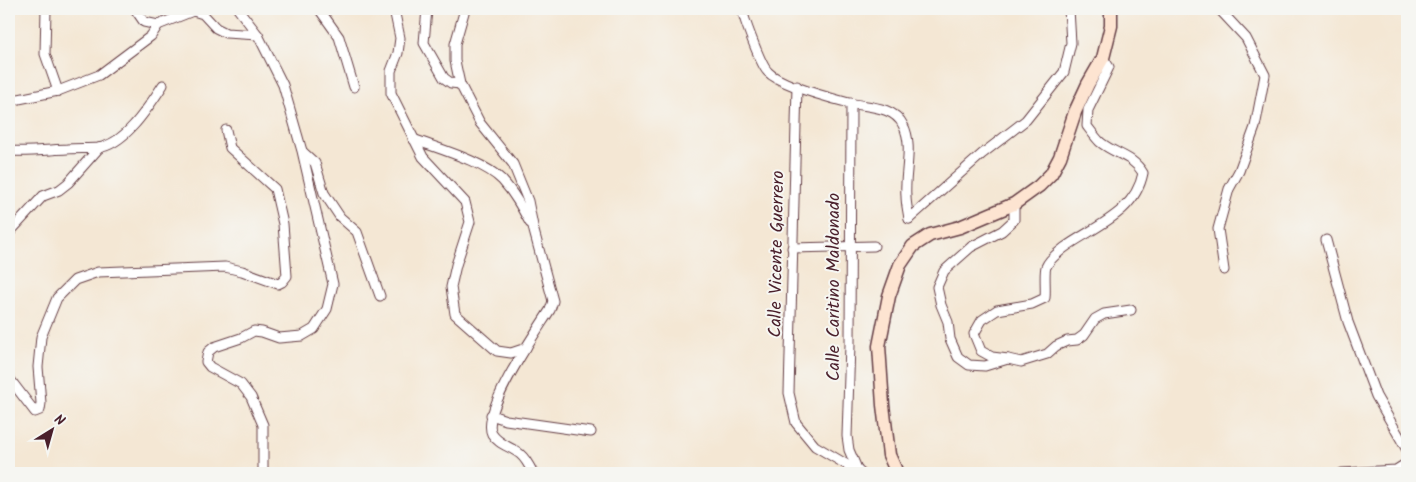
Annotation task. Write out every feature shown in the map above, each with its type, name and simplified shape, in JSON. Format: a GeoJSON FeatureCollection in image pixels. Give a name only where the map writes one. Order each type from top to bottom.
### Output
{"type":"FeatureCollection","features":[{"type":"Feature","properties":{"kind":"main road"},"geometry":{"type":"LineString","coordinates":[[897,473],[889,455],[883,405],[880,346],[889,296],[900,265],[913,246],[930,235],[960,227],[1014,204],[1039,186],[1051,174],[1060,158],[1075,112],[1103,58],[1111,26],[1111,9]]}},
{"type":"Feature","properties":{"kind":"street"},"geometry":{"type":"LineString","coordinates":[[46,9],[45,54],[58,91]]}},
{"type":"Feature","properties":{"kind":"street"},"geometry":{"type":"LineString","coordinates":[[238,9],[258,35],[283,85],[302,151],[333,284],[327,309],[314,329],[302,336],[279,338],[254,331],[214,347],[208,352],[206,362],[241,384],[251,397],[263,425],[263,473]]}},
{"type":"Feature","properties":{"kind":"street"},"geometry":{"type":"LineString","coordinates":[[318,9],[338,37],[354,87]]}},
{"type":"Feature","properties":{"kind":"street"},"geometry":{"type":"LineString","coordinates":[[394,9],[400,38],[398,53],[391,71],[391,93],[422,157],[465,202],[470,222],[451,287],[455,314],[497,352],[511,353],[526,348]]}},
{"type":"Feature","properties":{"kind":"street"},"geometry":{"type":"LineString","coordinates":[[427,9],[424,43],[444,78],[451,83],[460,84]]}},
{"type":"Feature","properties":{"kind":"street"},"geometry":{"type":"LineString","coordinates":[[465,9],[455,44],[455,61],[460,84],[480,123],[513,164],[528,200],[534,231],[553,301],[550,310],[511,371],[491,415],[491,431],[498,442],[521,454],[533,473]]}},
{"type":"Feature","properties":{"kind":"street"},"geometry":{"type":"LineString","coordinates":[[742,9],[753,41],[767,72],[779,80],[797,86],[850,103],[873,106],[892,113],[903,123],[908,137],[906,196],[909,219],[982,154],[1026,120],[1064,72],[1071,43],[1069,9]]}},
{"type":"Feature","properties":{"kind":"street"},"geometry":{"type":"LineString","coordinates":[[1220,9],[1246,38],[1266,75],[1256,126],[1239,171],[1229,189],[1218,229],[1224,270]]}},
{"type":"Feature","properties":{"kind":"street"},"geometry":{"type":"LineString","coordinates":[[136,11],[144,22],[158,26]]}},
{"type":"Feature","properties":{"kind":"street"},"geometry":{"type":"LineString","coordinates":[[9,102],[58,91],[99,75],[151,36],[158,26],[193,11],[202,14],[216,28],[226,33],[258,35]]}},
{"type":"Feature","properties":{"kind":"street"},"geometry":{"type":"LineString","coordinates":[[1103,58],[1109,67],[1088,110],[1087,126],[1100,141],[1138,164],[1143,173],[1141,184],[1129,203],[1113,218],[1073,242],[1051,258],[1044,270],[1047,288],[1045,298],[1032,304],[997,310],[982,320],[974,334],[981,351],[992,357],[1021,362],[1047,354],[1056,346],[1067,341],[1077,340],[1084,335],[1095,319],[1104,314],[1131,310]]}},
{"type":"Feature","properties":{"kind":"street"},"geometry":{"type":"LineString","coordinates":[[9,151],[28,152],[99,148],[113,142],[132,127],[149,107],[163,85]]}},
{"type":"Feature","properties":{"kind":"street","name":"Calle Vicente Guerrero"},"geometry":{"type":"LineString","coordinates":[[797,86],[789,393],[796,423],[815,446],[859,472]]}},
{"type":"Feature","properties":{"kind":"street","name":"Calle Caritino Maldonado"},"geometry":{"type":"LineString","coordinates":[[850,103],[850,345],[847,436],[849,450],[859,472]]}},
{"type":"Feature","properties":{"kind":"street"},"geometry":{"type":"LineString","coordinates":[[9,378],[35,412],[40,410],[38,367],[41,337],[57,298],[75,280],[98,272],[225,267],[278,284],[282,282],[287,276],[283,224],[274,189],[230,148],[226,130]]}},
{"type":"Feature","properties":{"kind":"street"},"geometry":{"type":"LineString","coordinates":[[413,139],[483,166],[501,180],[518,200],[534,231]]}},
{"type":"Feature","properties":{"kind":"street"},"geometry":{"type":"LineString","coordinates":[[9,233],[43,196],[59,190],[68,184],[99,148]]}},
{"type":"Feature","properties":{"kind":"street"},"geometry":{"type":"LineString","coordinates":[[302,151],[315,163],[324,194],[340,217],[357,232],[380,296]]}},
{"type":"Feature","properties":{"kind":"street"},"geometry":{"type":"LineString","coordinates":[[1008,359],[985,366],[969,365],[958,357],[950,339],[948,322],[941,305],[937,287],[944,271],[970,247],[1002,231],[1014,220],[1014,204]]}},
{"type":"Feature","properties":{"kind":"street"},"geometry":{"type":"LineString","coordinates":[[1326,240],[1348,322],[1373,387],[1407,450]]}},
{"type":"Feature","properties":{"kind":"street"},"geometry":{"type":"LineString","coordinates":[[792,248],[874,246]]}},
{"type":"Feature","properties":{"kind":"street"},"geometry":{"type":"LineString","coordinates":[[491,415],[506,420],[591,432]]}},
{"type":"Feature","properties":{"kind":"street"},"geometry":{"type":"LineString","coordinates":[[1342,473],[1396,470],[1407,463]]}}]}
